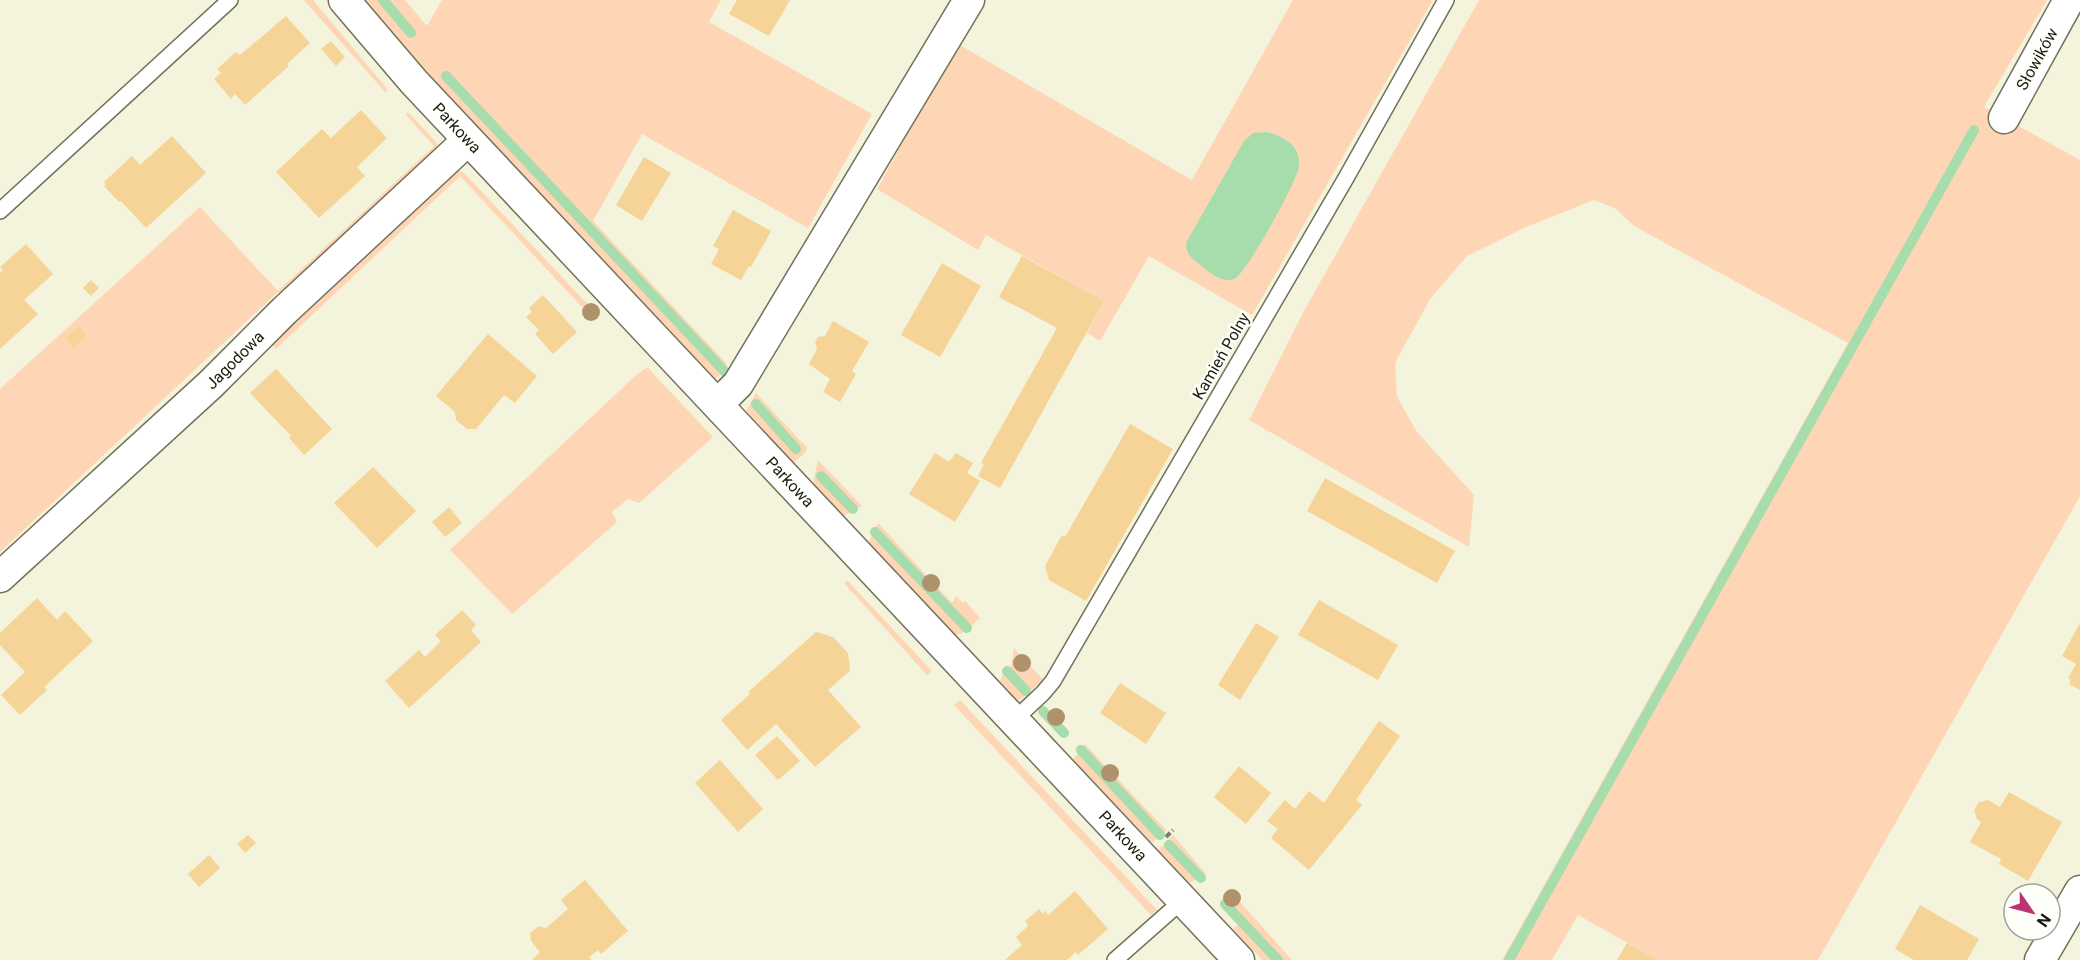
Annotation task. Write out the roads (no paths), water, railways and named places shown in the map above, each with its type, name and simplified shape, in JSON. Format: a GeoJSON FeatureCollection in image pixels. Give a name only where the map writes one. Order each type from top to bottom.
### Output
{"type":"FeatureCollection","features":[{"type":"Feature","properties":{"kind":"street","name":"Parkowa"},"geometry":{"type":"LineString","coordinates":[[344,0],[414,82],[468,140],[1239,960]]}},
{"type":"Feature","properties":{"kind":"street"},"geometry":{"type":"LineString","coordinates":[[718,404],[738,384],[969,0]]}},
{"type":"Feature","properties":{"kind":"street","name":"Słowików"},"geometry":{"type":"LineString","coordinates":[[2004,118],[2069,0]]}},
{"type":"Feature","properties":{"kind":"street","name":"Jagodowa"},"geometry":{"type":"LineString","coordinates":[[0,577],[211,384],[284,311],[468,140]]}},
{"type":"Feature","properties":{"kind":"street"},"geometry":{"type":"LineString","coordinates":[[2040,960],[2080,891]]}},
{"type":"Feature","properties":{"kind":"lane"},"geometry":{"type":"LineString","coordinates":[[0,212],[230,0]]}},
{"type":"Feature","properties":{"kind":"lane","name":"Kamień Polny"},"geometry":{"type":"LineString","coordinates":[[1014,720],[1053,681],[1346,178],[1446,0]]}},
{"type":"Feature","properties":{"kind":"lane"},"geometry":{"type":"LineString","coordinates":[[1115,960],[1184,900]]}},
{"type":"Feature","properties":{"kind":"waterway"},"geometry":{"type":"LineString","coordinates":[[383,0],[411,33]]}},
{"type":"Feature","properties":{"kind":"waterway"},"geometry":{"type":"LineString","coordinates":[[446,76],[727,374]]}},
{"type":"Feature","properties":{"kind":"waterway"},"geometry":{"type":"LineString","coordinates":[[1509,960],[1974,130]]}},
{"type":"Feature","properties":{"kind":"waterway"},"geometry":{"type":"LineString","coordinates":[[756,404],[796,449]]}},
{"type":"Feature","properties":{"kind":"waterway"},"geometry":{"type":"LineString","coordinates":[[821,476],[853,509]]}},
{"type":"Feature","properties":{"kind":"waterway"},"geometry":{"type":"LineString","coordinates":[[875,532],[967,628]]}},
{"type":"Feature","properties":{"kind":"waterway"},"geometry":{"type":"LineString","coordinates":[[1007,671],[1026,691]]}},
{"type":"Feature","properties":{"kind":"waterway"},"geometry":{"type":"LineString","coordinates":[[1043,711],[1064,733]]}},
{"type":"Feature","properties":{"kind":"waterway"},"geometry":{"type":"LineString","coordinates":[[1081,750],[1160,835]]}},
{"type":"Feature","properties":{"kind":"waterway"},"geometry":{"type":"LineString","coordinates":[[1169,845],[1201,878]]}},
{"type":"Feature","properties":{"kind":"waterway"},"geometry":{"type":"LineString","coordinates":[[1225,904],[1278,960]]}}]}
